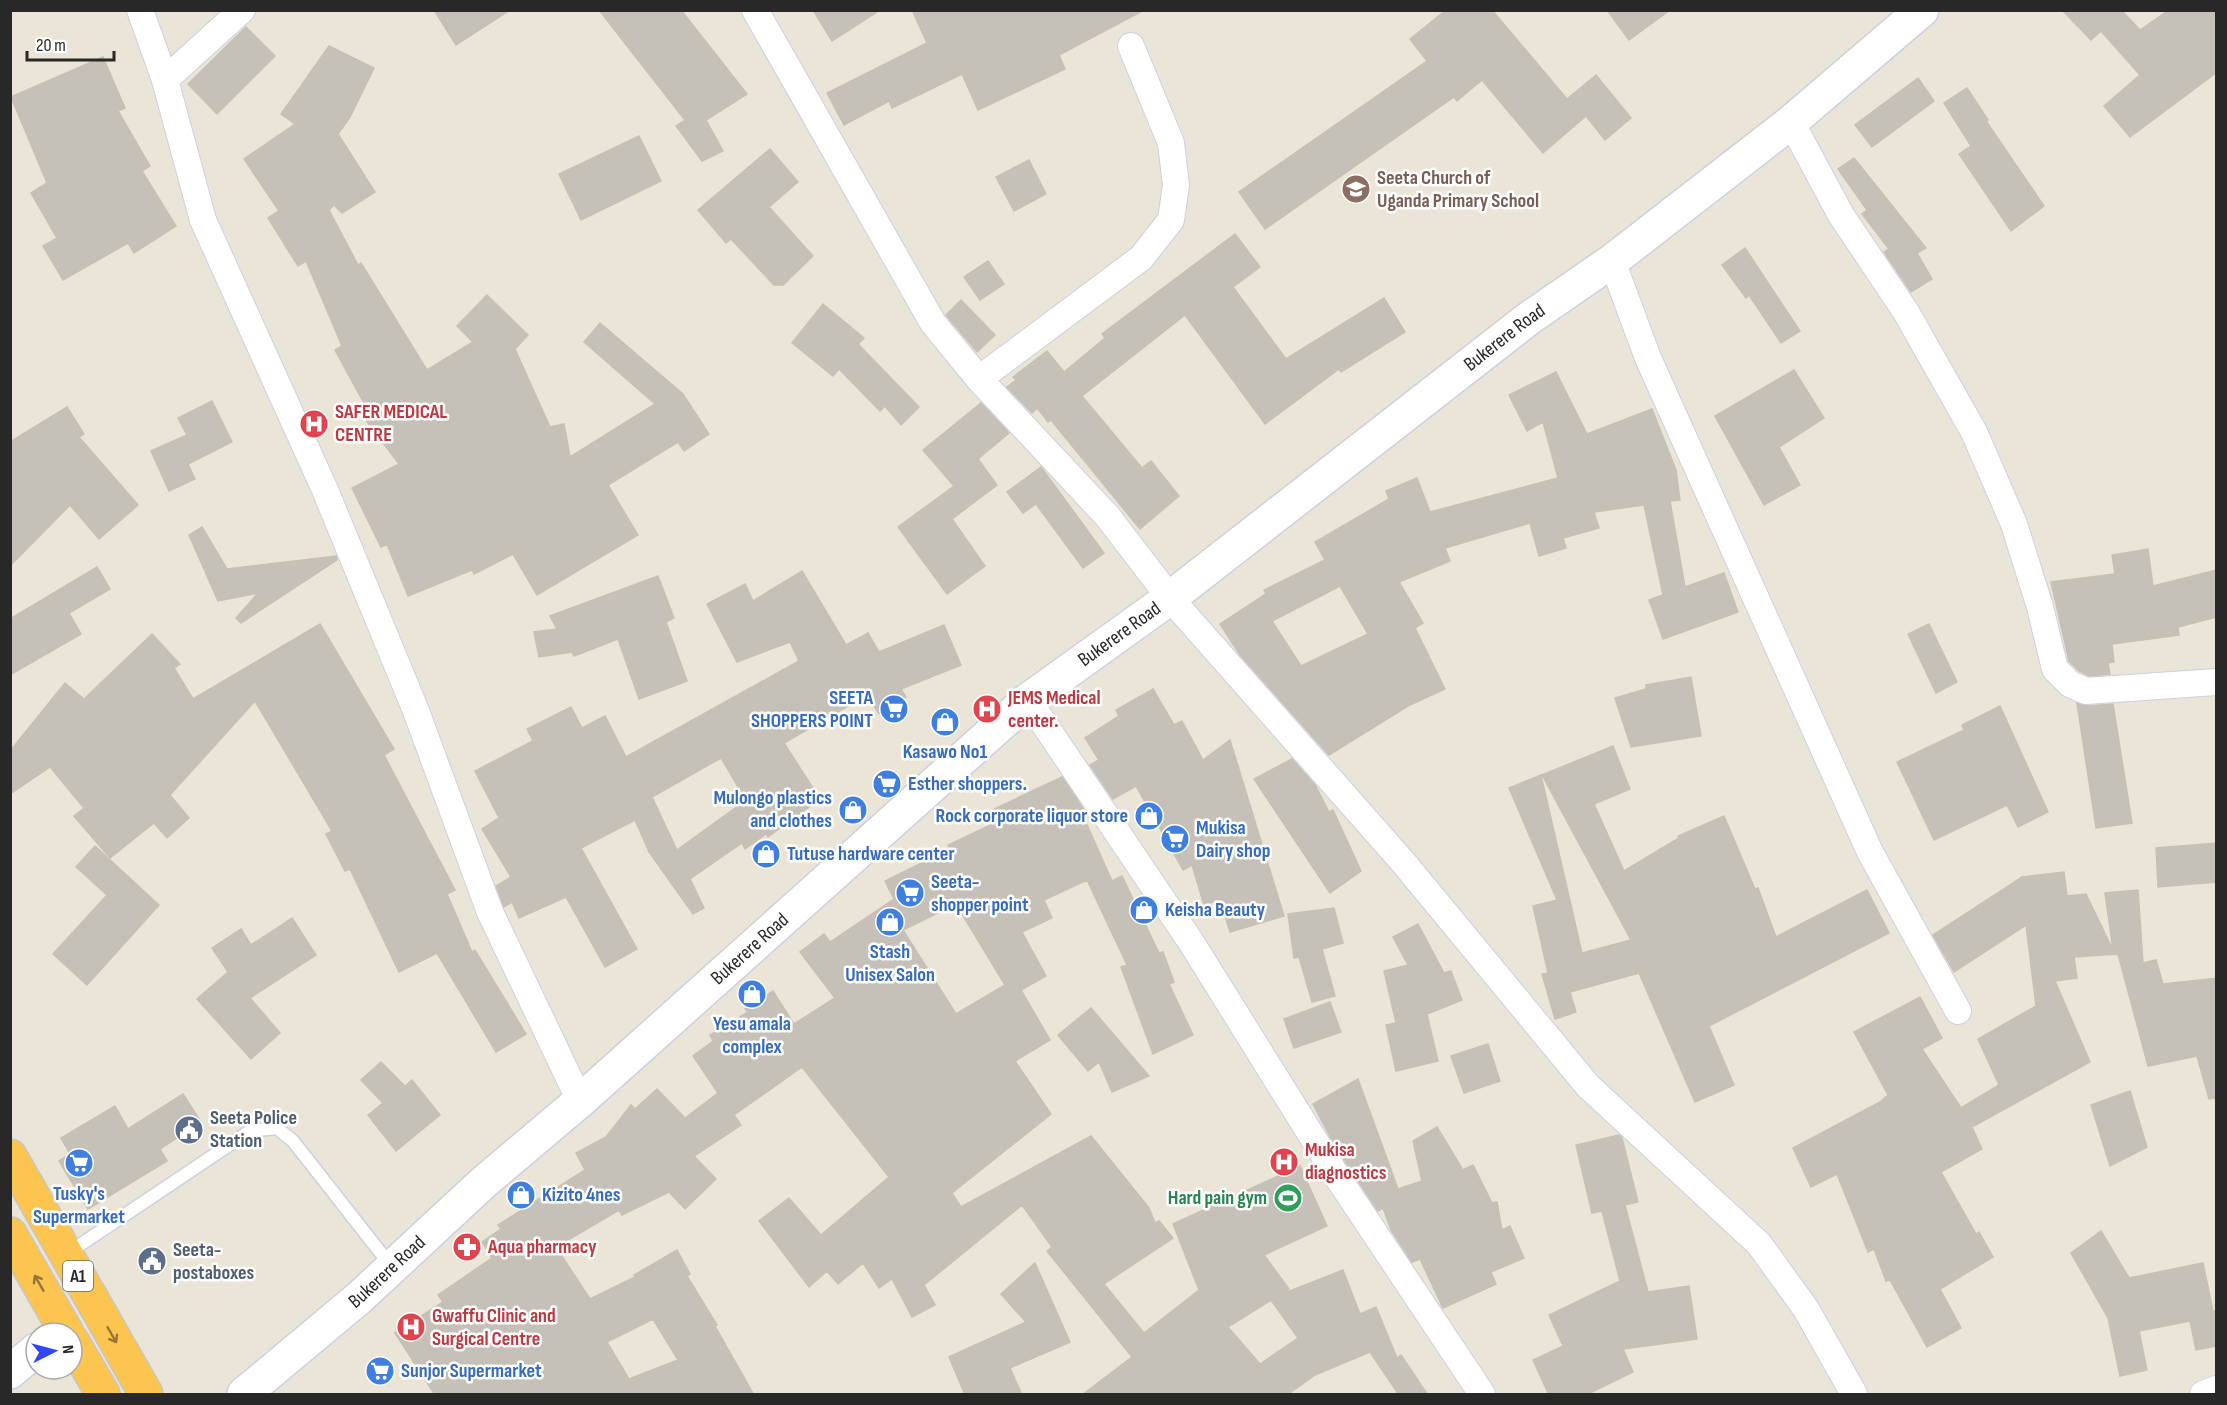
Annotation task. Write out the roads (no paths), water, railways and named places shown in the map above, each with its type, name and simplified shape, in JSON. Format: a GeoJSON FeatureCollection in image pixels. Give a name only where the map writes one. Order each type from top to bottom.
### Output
{"type":"FeatureCollection","features":[{"type":"Feature","properties":{"kind":"highway","name":"A1"},"geometry":{"type":"LineString","coordinates":[[10,1156],[146,1395]]}},
{"type":"Feature","properties":{"kind":"highway","name":"A1"},"geometry":{"type":"LineString","coordinates":[[10,1234],[57,1321]]}},
{"type":"Feature","properties":{"kind":"highway","name":"A1"},"geometry":{"type":"LineString","coordinates":[[84,1365],[103,1395]]}},
{"type":"Feature","properties":{"kind":"main road","name":"Bukerere Road"},"geometry":{"type":"LineString","coordinates":[[244,1395],[392,1267],[484,1182],[580,1101],[1028,700],[1170,598],[1528,319],[1612,261],[1791,122],[1922,10]]}},
{"type":"Feature","properties":{"kind":"main road"},"geometry":{"type":"LineString","coordinates":[[72,1321],[88,1295]]}},
{"type":"Feature","properties":{"kind":"main road"},"geometry":{"type":"LineString","coordinates":[[10,1372],[24,1360]]}},
{"type":"Feature","properties":{"kind":"street"},"geometry":{"type":"LineString","coordinates":[[140,10],[165,80],[203,220],[330,501],[416,711],[490,912],[580,1101]]}},
{"type":"Feature","properties":{"kind":"street"},"geometry":{"type":"LineString","coordinates":[[165,80],[242,10]]}},
{"type":"Feature","properties":{"kind":"street"},"geometry":{"type":"LineString","coordinates":[[755,10],[933,323],[979,379],[1108,517],[1170,598],[1403,862],[1588,1086],[1759,1244],[1806,1309],[1854,1395]]}},
{"type":"Feature","properties":{"kind":"street"},"geometry":{"type":"LineString","coordinates":[[979,379],[1141,258],[1172,220],[1176,185],[1171,143],[1131,45]]}},
{"type":"Feature","properties":{"kind":"street"},"geometry":{"type":"LineString","coordinates":[[1791,122],[1841,215],[1906,312],[1974,432],[2014,524],[2040,607],[2055,669],[2070,684],[2086,691],[2217,682]]}},
{"type":"Feature","properties":{"kind":"street"},"geometry":{"type":"LineString","coordinates":[[1612,261],[1648,358],[1870,852],[1958,1011]]}},
{"type":"Feature","properties":{"kind":"street"},"geometry":{"type":"LineString","coordinates":[[1028,700],[1191,942],[1338,1178],[1482,1395]]}},
{"type":"Feature","properties":{"kind":"street"},"geometry":{"type":"LineString","coordinates":[[2203,1395],[2217,1389]]}},
{"type":"Feature","properties":{"kind":"lane"},"geometry":{"type":"LineString","coordinates":[[66,1255],[250,1131],[278,1128],[293,1141],[392,1267]]}},
{"type":"Feature","properties":{"kind":"place","name":"Seeta Church of Uganda Primary School"},"geometry":{"type":"Point","coordinates":[1356,189]}},
{"type":"Feature","properties":{"kind":"place","name":"SAFER MEDICAL CENTRE"},"geometry":{"type":"Point","coordinates":[314,424]}},
{"type":"Feature","properties":{"kind":"place","name":"SEETA SHOPPERS POINT"},"geometry":{"type":"Point","coordinates":[894,709]}},
{"type":"Feature","properties":{"kind":"place","name":"JEMS Medical center."},"geometry":{"type":"Point","coordinates":[987,709]}},
{"type":"Feature","properties":{"kind":"place","name":"Kasawo No1"},"geometry":{"type":"Point","coordinates":[945,722]}},
{"type":"Feature","properties":{"kind":"place","name":"Esther shoppers."},"geometry":{"type":"Point","coordinates":[887,784]}},
{"type":"Feature","properties":{"kind":"place","name":"Mulongo plastics and clothes"},"geometry":{"type":"Point","coordinates":[853,810]}},
{"type":"Feature","properties":{"kind":"place","name":"Rock corporate liquor store"},"geometry":{"type":"Point","coordinates":[1149,816]}},
{"type":"Feature","properties":{"kind":"place","name":"Mukisa Dairy shop"},"geometry":{"type":"Point","coordinates":[1175,839]}},
{"type":"Feature","properties":{"kind":"place","name":"Tutuse hardware center"},"geometry":{"type":"Point","coordinates":[766,854]}},
{"type":"Feature","properties":{"kind":"place","name":"Seeta- shopper point"},"geometry":{"type":"Point","coordinates":[910,893]}},
{"type":"Feature","properties":{"kind":"place","name":"Keisha Beauty"},"geometry":{"type":"Point","coordinates":[1144,910]}},
{"type":"Feature","properties":{"kind":"place","name":"Stash Unisex Salon"},"geometry":{"type":"Point","coordinates":[890,922]}},
{"type":"Feature","properties":{"kind":"place","name":"Yesu amala complex"},"geometry":{"type":"Point","coordinates":[752,994]}},
{"type":"Feature","properties":{"kind":"place","name":"Seeta Police Station"},"geometry":{"type":"Point","coordinates":[189,1130]}},
{"type":"Feature","properties":{"kind":"place","name":"Mukisa diagnostics"},"geometry":{"type":"Point","coordinates":[1284,1162]}},
{"type":"Feature","properties":{"kind":"place","name":"Tusky's Supermarket"},"geometry":{"type":"Point","coordinates":[79,1163]}},
{"type":"Feature","properties":{"kind":"place","name":"Kizito 4nes"},"geometry":{"type":"Point","coordinates":[521,1195]}},
{"type":"Feature","properties":{"kind":"place","name":"Hard pain gym"},"geometry":{"type":"Point","coordinates":[1288,1198]}},
{"type":"Feature","properties":{"kind":"place","name":"Aqua pharmacy"},"geometry":{"type":"Point","coordinates":[467,1247]}},
{"type":"Feature","properties":{"kind":"place","name":"Seeta- postaboxes"},"geometry":{"type":"Point","coordinates":[152,1261]}},
{"type":"Feature","properties":{"kind":"place","name":"Gwaffu Clinic and Surgical Centre"},"geometry":{"type":"Point","coordinates":[411,1327]}},
{"type":"Feature","properties":{"kind":"place","name":"Sunjor Supermarket"},"geometry":{"type":"Point","coordinates":[380,1371]}}]}
